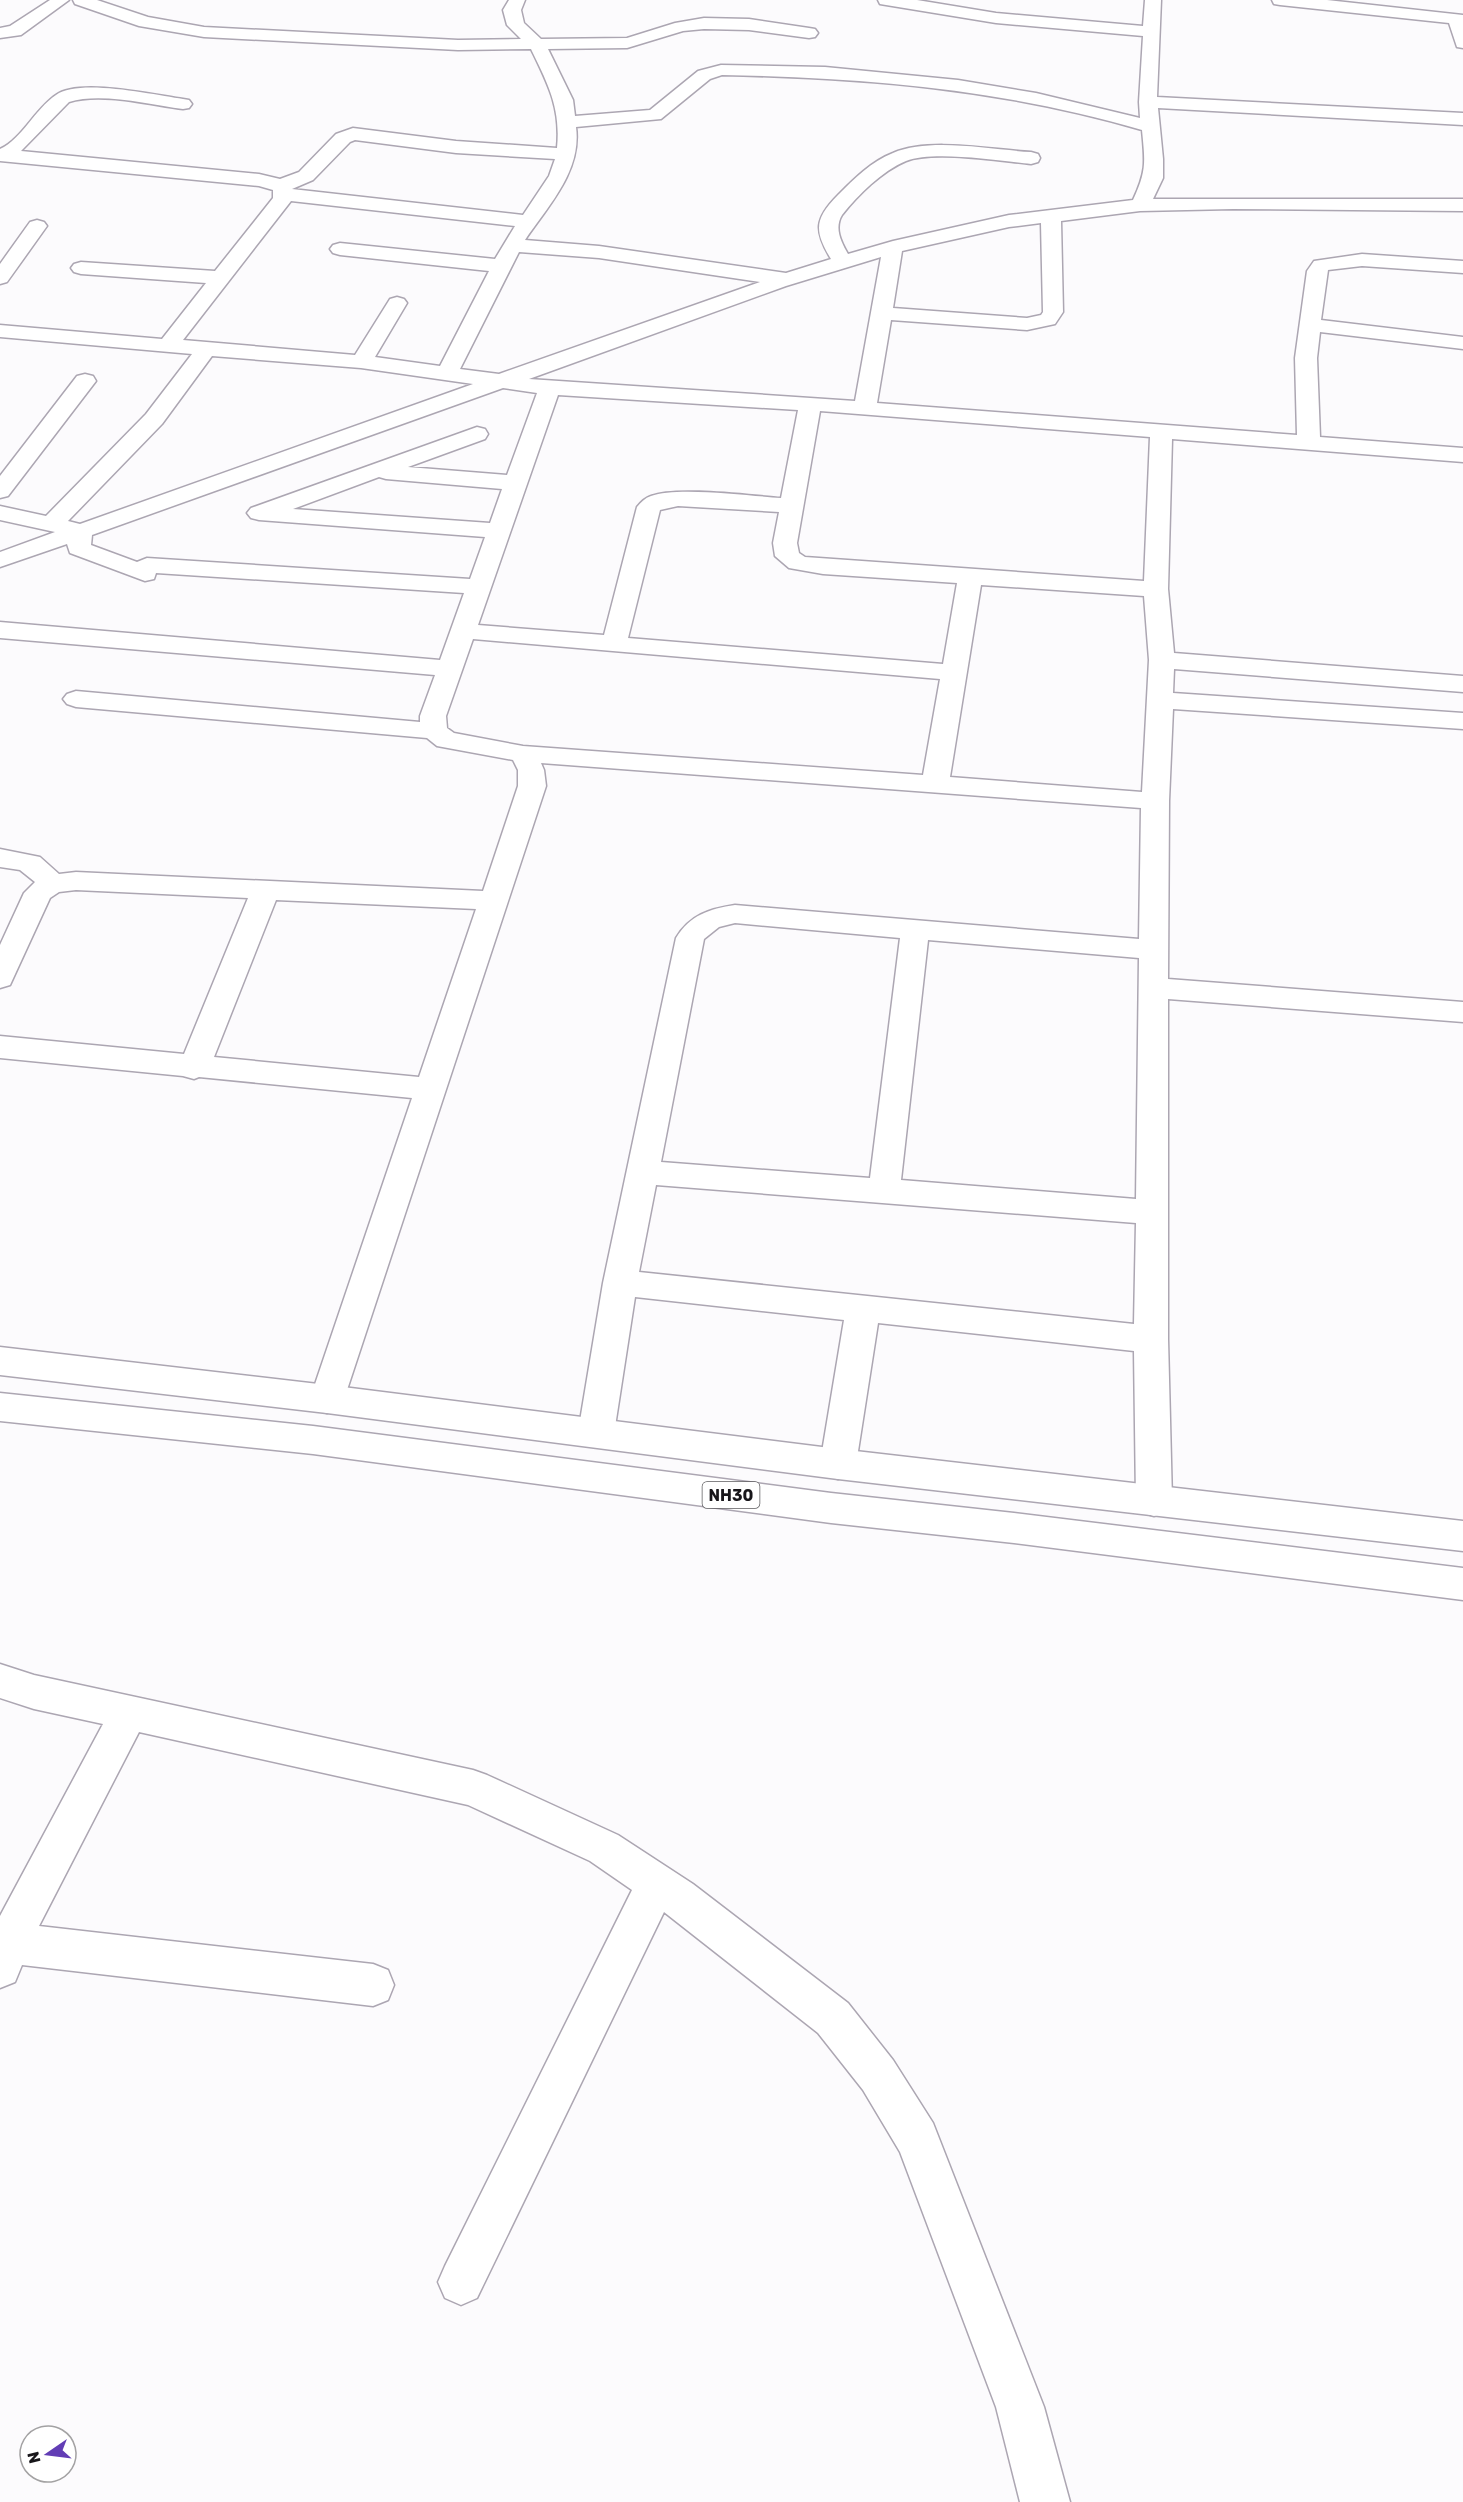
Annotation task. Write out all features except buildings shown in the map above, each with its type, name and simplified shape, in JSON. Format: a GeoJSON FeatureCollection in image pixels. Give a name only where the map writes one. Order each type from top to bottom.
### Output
{"type":"FeatureCollection","features":[{"type":"Feature","properties":{"kind":"main road"},"geometry":{"type":"LineString","coordinates":[[0,33],[15,31],[61,0]]}},
{"type":"Feature","properties":{"kind":"main road"},"geometry":{"type":"LineString","coordinates":[[81,0],[120,16],[177,29],[458,45],[638,42],[680,26],[718,22],[808,33]]}},
{"type":"Feature","properties":{"kind":"main road"},"geometry":{"type":"LineString","coordinates":[[120,16],[138,0]]}},
{"type":"Feature","properties":{"kind":"main road"},"geometry":{"type":"LineString","coordinates":[[446,375],[512,245],[559,176],[566,154],[568,134],[564,100],[537,44],[516,25],[512,10],[517,0]]}},
{"type":"Feature","properties":{"kind":"main road"},"geometry":{"type":"LineString","coordinates":[[886,0],[996,18],[1152,32]]}},
{"type":"Feature","properties":{"kind":"main road"},"geometry":{"type":"LineString","coordinates":[[1140,205],[1153,177],[1154,159],[1148,102],[1153,0]]}},
{"type":"Feature","properties":{"kind":"main road"},"geometry":{"type":"LineString","coordinates":[[1280,0],[1460,20],[1463,43]]}},
{"type":"Feature","properties":{"kind":"main road"},"geometry":{"type":"LineString","coordinates":[[567,122],[654,115],[704,75],[721,70],[840,73],[981,87],[1081,106],[1151,127]]}},
{"type":"Feature","properties":{"kind":"main road"},"geometry":{"type":"LineString","coordinates":[[4,155],[63,98],[69,95],[85,92],[183,104]]}},
{"type":"Feature","properties":{"kind":"main road"},"geometry":{"type":"LineString","coordinates":[[1148,102],[1463,119]]}},
{"type":"Feature","properties":{"kind":"main road"},"geometry":{"type":"LineString","coordinates":[[280,190],[306,176],[343,138],[353,134],[438,145],[566,154]]}},
{"type":"Feature","properties":{"kind":"main road"},"geometry":{"type":"LineString","coordinates":[[843,262],[828,235],[829,219],[852,192],[893,158],[925,153],[1031,158]]}},
{"type":"Feature","properties":{"kind":"main road"},"geometry":{"type":"LineString","coordinates":[[4,155],[259,180],[280,190],[528,221]]}},
{"type":"Feature","properties":{"kind":"main road"},"geometry":{"type":"LineString","coordinates":[[169,344],[283,198],[280,190]]}},
{"type":"Feature","properties":{"kind":"main road"},"geometry":{"type":"LineString","coordinates":[[0,560],[788,279],[893,247],[1009,221],[1140,205],[1233,203],[1463,205]]}},
{"type":"Feature","properties":{"kind":"main road"},"geometry":{"type":"LineString","coordinates":[[882,313],[1027,324],[1048,320],[1053,312],[1051,216]]}},
{"type":"Feature","properties":{"kind":"main road"},"geometry":{"type":"LineString","coordinates":[[0,278],[37,226]]}},
{"type":"Feature","properties":{"kind":"main road"},"geometry":{"type":"LineString","coordinates":[[512,245],[599,252],[788,279]]}},
{"type":"Feature","properties":{"kind":"main road"},"geometry":{"type":"LineString","coordinates":[[865,408],[893,247]]}},
{"type":"Feature","properties":{"kind":"main road"},"geometry":{"type":"LineString","coordinates":[[340,249],[501,266]]}},
{"type":"Feature","properties":{"kind":"main road"},"geometry":{"type":"LineString","coordinates":[[1309,444],[1306,358],[1317,271],[1321,265],[1362,260],[1463,267]]}},
{"type":"Feature","properties":{"kind":"main road"},"geometry":{"type":"LineString","coordinates":[[81,268],[220,278]]}},
{"type":"Feature","properties":{"kind":"main road"},"geometry":{"type":"LineString","coordinates":[[361,362],[397,303]]}},
{"type":"Feature","properties":{"kind":"main road"},"geometry":{"type":"LineString","coordinates":[[1310,325],[1463,343]]}},
{"type":"Feature","properties":{"kind":"main road"},"geometry":{"type":"LineString","coordinates":[[0,331],[361,362],[550,388],[865,408],[1463,455]]}},
{"type":"Feature","properties":{"kind":"main road"},"geometry":{"type":"LineString","coordinates":[[50,525],[128,450],[154,421],[207,347]]}},
{"type":"Feature","properties":{"kind":"main road"},"geometry":{"type":"LineString","coordinates":[[0,491],[85,381]]}},
{"type":"Feature","properties":{"kind":"main road"},"geometry":{"type":"LineString","coordinates":[[434,731],[433,716],[550,388]]}},
{"type":"Feature","properties":{"kind":"main road"},"geometry":{"type":"LineString","coordinates":[[810,404],[785,543],[787,556],[798,563],[823,567],[1156,590]]}},
{"type":"Feature","properties":{"kind":"main road"},"geometry":{"type":"LineString","coordinates":[[1154,1501],[1151,1339],[1155,801],[1162,660],[1156,590],[1161,430]]}},
{"type":"Feature","properties":{"kind":"main road"},"geometry":{"type":"LineString","coordinates":[[477,434],[259,513],[499,531]]}},
{"type":"Feature","properties":{"kind":"main road"},"geometry":{"type":"LineString","coordinates":[[375,471],[516,483]]}},
{"type":"Feature","properties":{"kind":"main road"},"geometry":{"type":"LineString","coordinates":[[614,644],[649,507],[658,501],[678,499],[792,506]]}},
{"type":"Feature","properties":{"kind":"main road"},"geometry":{"type":"LineString","coordinates":[[0,513],[81,531]]}},
{"type":"Feature","properties":{"kind":"main road"},"geometry":{"type":"LineString","coordinates":[[81,531],[78,548],[146,570],[480,587]]}},
{"type":"Feature","properties":{"kind":"main road"},"geometry":{"type":"LineString","coordinates":[[935,785],[970,577]]}},
{"type":"Feature","properties":{"kind":"main road"},"geometry":{"type":"LineString","coordinates":[[0,630],[450,669]]}},
{"type":"Feature","properties":{"kind":"main road"},"geometry":{"type":"LineString","coordinates":[[464,631],[954,673]]}},
{"type":"Feature","properties":{"kind":"main road"},"geometry":{"type":"LineString","coordinates":[[1162,660],[1463,684]]}},
{"type":"Feature","properties":{"kind":"main road"},"geometry":{"type":"LineString","coordinates":[[76,699],[434,731],[446,740],[523,754],[1155,801]]}},
{"type":"Feature","properties":{"kind":"main road"},"geometry":{"type":"LineString","coordinates":[[1159,700],[1463,721]]}},
{"type":"Feature","properties":{"kind":"main road"},"geometry":{"type":"LineString","coordinates":[[327,1399],[532,786],[531,770],[523,754]]}},
{"type":"Feature","properties":{"kind":"main road"},"geometry":{"type":"LineString","coordinates":[[0,858],[28,862],[38,866],[52,884]]}},
{"type":"Feature","properties":{"kind":"main road"},"geometry":{"type":"LineString","coordinates":[[0,978],[38,893],[52,884],[76,881],[494,901]]}},
{"type":"Feature","properties":{"kind":"main road"},"geometry":{"type":"LineString","coordinates":[[194,1068],[266,890]]}},
{"type":"Feature","properties":{"kind":"main road"},"geometry":{"type":"LineString","coordinates":[[596,1433],[620,1283],[690,938],[696,928],[716,916],[735,914],[1154,950]]}},
{"type":"Feature","properties":{"kind":"main road"},"geometry":{"type":"LineString","coordinates":[[884,1191],[915,930]]}},
{"type":"Feature","properties":{"kind":"main road"},"geometry":{"type":"LineString","coordinates":[[1154,988],[1463,1012]]}},
{"type":"Feature","properties":{"kind":"main road"},"geometry":{"type":"LineString","coordinates":[[0,1047],[194,1068],[431,1089]]}},
{"type":"Feature","properties":{"kind":"main road"},"geometry":{"type":"LineString","coordinates":[[643,1172],[1152,1212]]}},
{"type":"Feature","properties":{"kind":"main road"},"geometry":{"type":"LineString","coordinates":[[620,1283],[1151,1339]]}},
{"type":"Feature","properties":{"kind":"main road"},"geometry":{"type":"LineString","coordinates":[[838,1464],[863,1308]]}},
{"type":"Feature","properties":{"kind":"main road"},"geometry":{"type":"LineString","coordinates":[[0,1361],[327,1399],[838,1464],[1463,1536]]}},
{"type":"Feature","properties":{"kind":"main road","name":"NH30"},"geometry":{"type":"LineString","coordinates":[[0,1407],[313,1440],[831,1508],[1014,1528],[1463,1584]]}},
{"type":"Feature","properties":{"kind":"main road"},"geometry":{"type":"LineString","coordinates":[[0,1681],[34,1692],[473,1788],[604,1848],[656,1884],[833,2018],[878,2075],[917,2139],[1020,2407],[1045,2502]]}},
{"type":"Feature","properties":{"kind":"main road"},"geometry":{"type":"LineString","coordinates":[[129,1713],[3,1951],[373,1986]]}},
{"type":"Feature","properties":{"kind":"main road"},"geometry":{"type":"LineString","coordinates":[[461,2282],[656,1884]]}}]}
